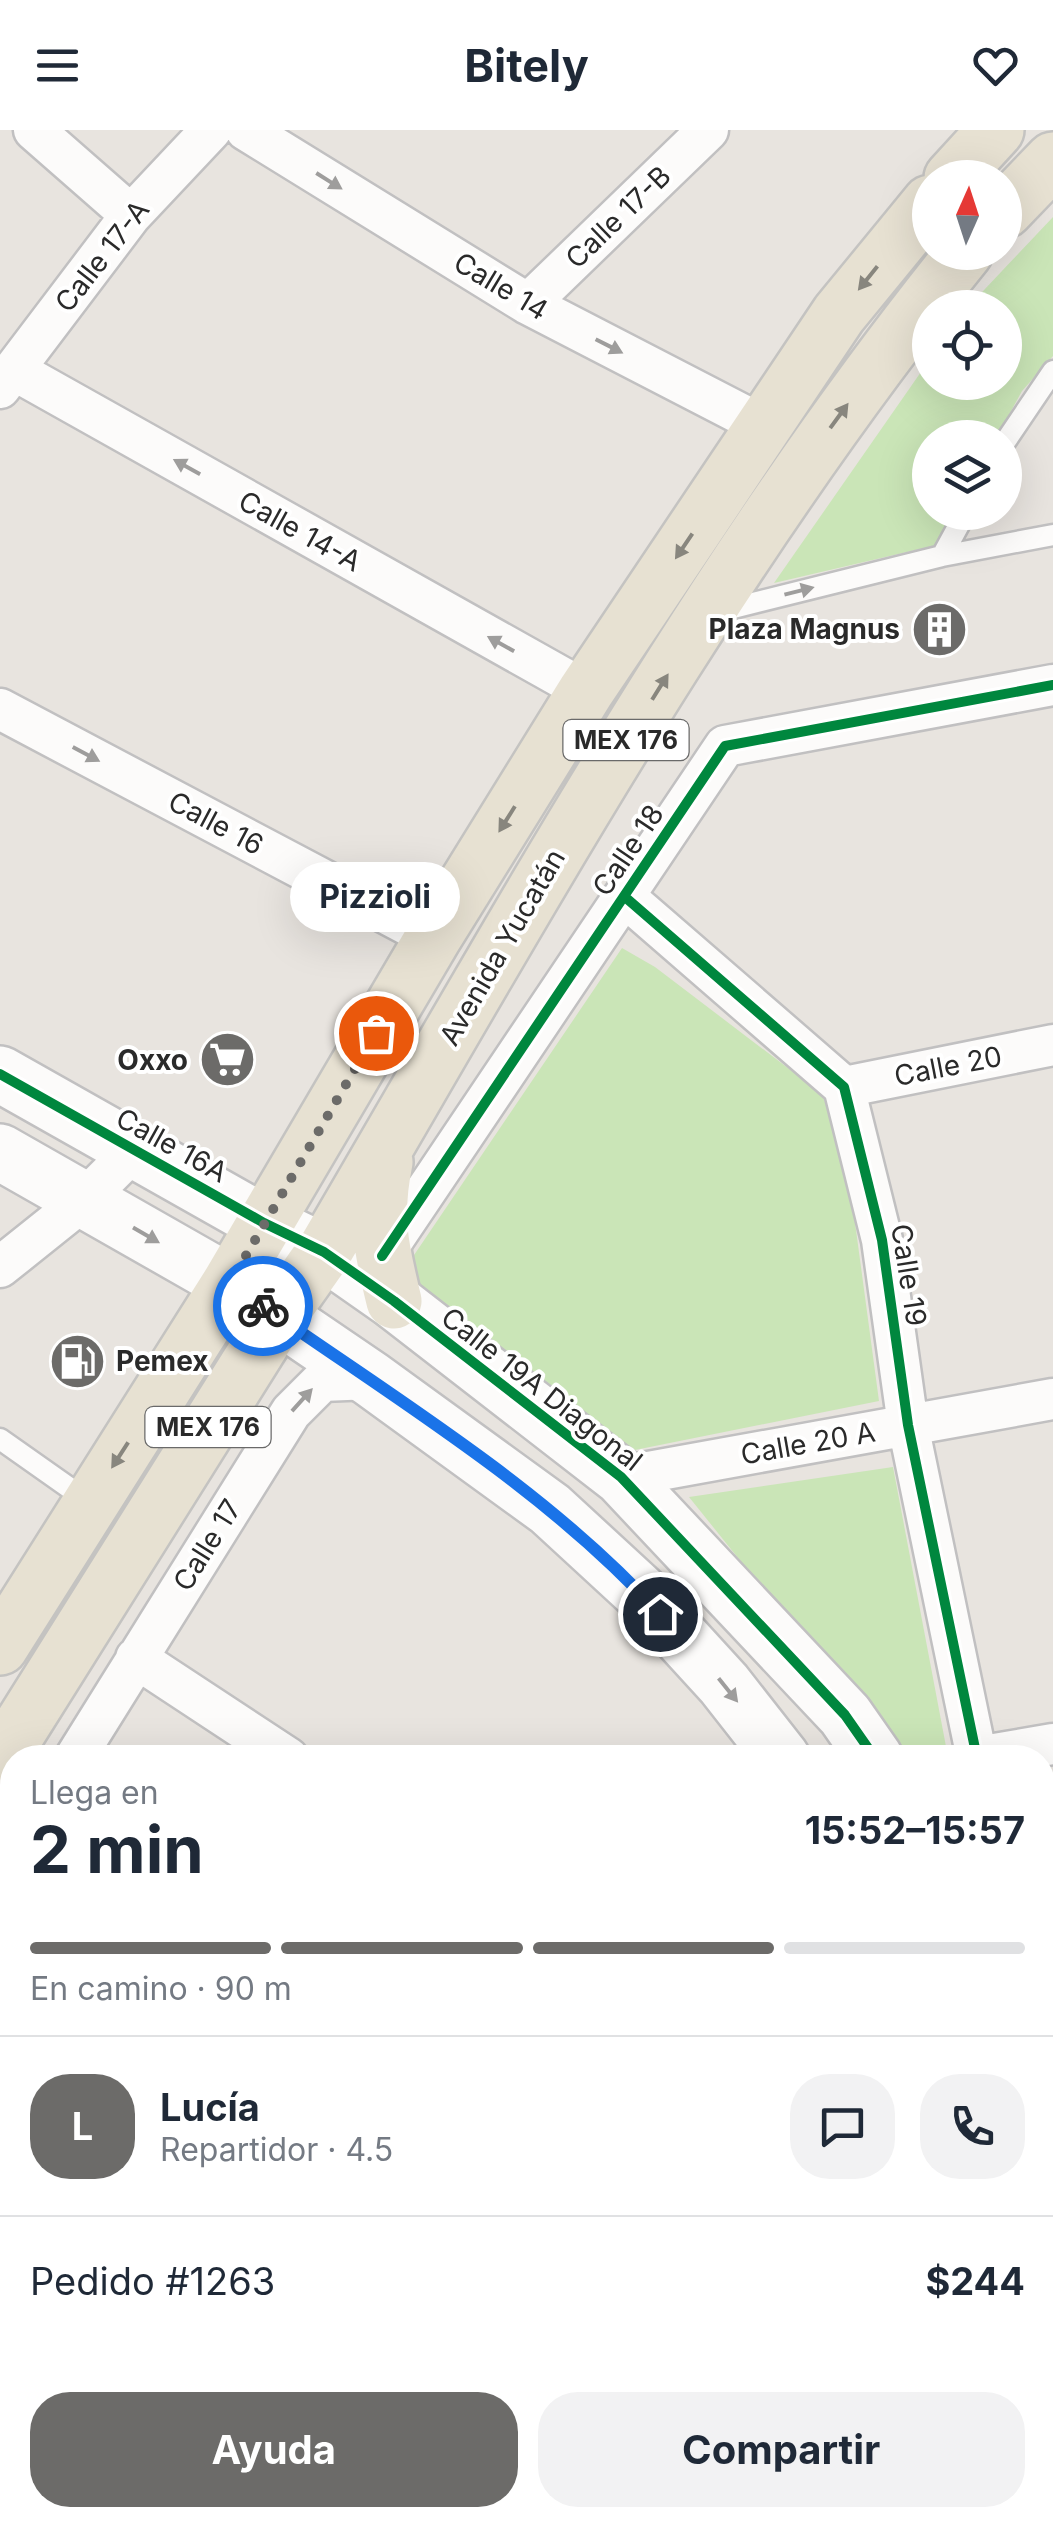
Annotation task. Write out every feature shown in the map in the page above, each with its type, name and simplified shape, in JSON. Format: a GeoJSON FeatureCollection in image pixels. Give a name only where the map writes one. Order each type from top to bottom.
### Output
{"type":"FeatureCollection","features":[{"type":"Feature","properties":{"kind":"main road"},"geometry":{"type":"LineString","coordinates":[[968,160],[996,130]]}},
{"type":"Feature","properties":{"kind":"main road"},"geometry":{"type":"LineString","coordinates":[[1022,192],[1053,160]]}},
{"type":"Feature","properties":{"kind":"main road","name":"MEX 176"},"geometry":{"type":"LineString","coordinates":[[0,1647],[230,1283],[432,938],[586,691],[839,314],[912,225]]}},
{"type":"Feature","properties":{"kind":"main road","name":"Avenida Yucatán"},"geometry":{"type":"LineString","coordinates":[[9,1745],[278,1317],[324,1252],[575,823],[704,615],[839,416],[952,270]]}},
{"type":"Feature","properties":{"kind":"main road"},"geometry":{"type":"LineString","coordinates":[[388,1279],[378,1222],[389,1142]]}},
{"type":"Feature","properties":{"kind":"street"},"geometry":{"type":"LineString","coordinates":[[34,130],[131,215]]}},
{"type":"Feature","properties":{"kind":"street","name":"Calle 17-A"},"geometry":{"type":"LineString","coordinates":[[7,379],[131,215],[211,130]]}},
{"type":"Feature","properties":{"kind":"street","name":"Calle 14"},"geometry":{"type":"LineString","coordinates":[[246,130],[528,304],[764,426]]}},
{"type":"Feature","properties":{"kind":"street","name":"Calle 17-B"},"geometry":{"type":"LineString","coordinates":[[528,304],[708,130]]}},
{"type":"Feature","properties":{"kind":"street","name":"Calle 14-A"},"geometry":{"type":"LineString","coordinates":[[7,379],[586,691]]}},
{"type":"Feature","properties":{"kind":"street","name":"Calle 18"},"geometry":{"type":"LineString","coordinates":[[388,1279],[625,897],[725,746],[1053,685]]}},
{"type":"Feature","properties":{"kind":"street","name":"Calle 16"},"geometry":{"type":"LineString","coordinates":[[0,708],[432,938]]}},
{"type":"Feature","properties":{"kind":"street"},"geometry":{"type":"LineString","coordinates":[[625,897],[844,1087]]}},
{"type":"Feature","properties":{"kind":"street","name":"Calle 20"},"geometry":{"type":"LineString","coordinates":[[844,1087],[1053,1045]]}},
{"type":"Feature","properties":{"kind":"street","name":"Calle 16A"},"geometry":{"type":"LineString","coordinates":[[0,1074],[264,1223],[324,1252]]}},
{"type":"Feature","properties":{"kind":"street","name":"Calle 19"},"geometry":{"type":"LineString","coordinates":[[844,1087],[882,1240],[908,1425],[975,1745]]}},
{"type":"Feature","properties":{"kind":"street"},"geometry":{"type":"LineString","coordinates":[[0,1268],[84,1200],[134,1150]]}},
{"type":"Feature","properties":{"kind":"street"},"geometry":{"type":"LineString","coordinates":[[0,1152],[230,1283],[550,1509],[639,1591],[724,1684],[772,1745]]}},
{"type":"Feature","properties":{"kind":"street","name":"Calle 19A Diagonal"},"geometry":{"type":"LineString","coordinates":[[324,1252],[388,1279],[622,1477],[845,1715],[866,1745]]}},
{"type":"Feature","properties":{"kind":"street","name":"Calle 17"},"geometry":{"type":"LineString","coordinates":[[82,1745],[300,1401],[322,1381],[371,1379]]}},
{"type":"Feature","properties":{"kind":"street","name":"Calle 20 A"},"geometry":{"type":"LineString","coordinates":[[622,1477],[1053,1400]]}},
{"type":"Feature","properties":{"kind":"street"},"geometry":{"type":"LineString","coordinates":[[136,1658],[268,1745]]}},
{"type":"Feature","properties":{"kind":"lane"},"geometry":{"type":"LineString","coordinates":[[1020,420],[1053,370]]}},
{"type":"Feature","properties":{"kind":"lane"},"geometry":{"type":"LineString","coordinates":[[942,556],[956,530]]}},
{"type":"Feature","properties":{"kind":"lane"},"geometry":{"type":"LineString","coordinates":[[704,615],[942,556],[1053,535]]}},
{"type":"Feature","properties":{"kind":"lane"},"geometry":{"type":"LineString","coordinates":[[0,1438],[90,1502]]}},
{"type":"Feature","properties":{"kind":"green space"},"geometry":{"type":"Polygon","coordinates":[[[1053,217],[1053,356],[1022,391],[1022,290],[984,290],[1003,270],[1022,270],[1022,250],[1053,217]]]}},
{"type":"Feature","properties":{"kind":"green space"},"geometry":{"type":"Polygon","coordinates":[[[912,385],[912,400],[1017,400],[1006,420],[912,420],[912,530],[945,530],[937,545],[774,583],[912,385]]]}},
{"type":"Feature","properties":{"kind":"green space"},"geometry":{"type":"Polygon","coordinates":[[[622,948],[655,967],[822,1094],[847,1163],[879,1401],[625,1452],[555,1391],[423,1307],[410,1261],[622,948]]]}},
{"type":"Feature","properties":{"kind":"green space"},"geometry":{"type":"Polygon","coordinates":[[[893,1467],[946,1745],[888,1745],[689,1497],[893,1467]]]}},
{"type":"Feature","properties":{"kind":"cycle path"},"geometry":{"type":"LineString","coordinates":[[382,1256],[725,746],[1053,685]]}},
{"type":"Feature","properties":{"kind":"cycle path"},"geometry":{"type":"LineString","coordinates":[[625,897],[844,1087],[882,1240],[908,1425],[974,1745]]}},
{"type":"Feature","properties":{"kind":"cycle path"},"geometry":{"type":"LineString","coordinates":[[0,1074],[264,1223],[324,1252],[394,1301],[621,1477],[845,1715],[866,1745]]}},
{"type":"Feature","properties":{"kind":"way so far"},"geometry":{"type":"LineString","coordinates":[[263,1306],[230,1283],[376,1033]]}},
{"type":"Feature","properties":{"kind":"place","name":"Plaza Magnus"},"geometry":{"type":"Point","coordinates":[939,629]}},
{"type":"Feature","properties":{"kind":"place","name":"Pizzioli"},"geometry":{"type":"Point","coordinates":[376,1033]}},
{"type":"Feature","properties":{"kind":"place","name":"Oxxo"},"geometry":{"type":"Point","coordinates":[227,1060]}},
{"type":"Feature","properties":{"kind":"place","name":"Pemex"},"geometry":{"type":"Point","coordinates":[77,1361]}},
{"type":"Feature","properties":{"kind":"route"},"geometry":{"type":"LineString","coordinates":[[263,1306],[550,1509],[660,1614]]}}]}
